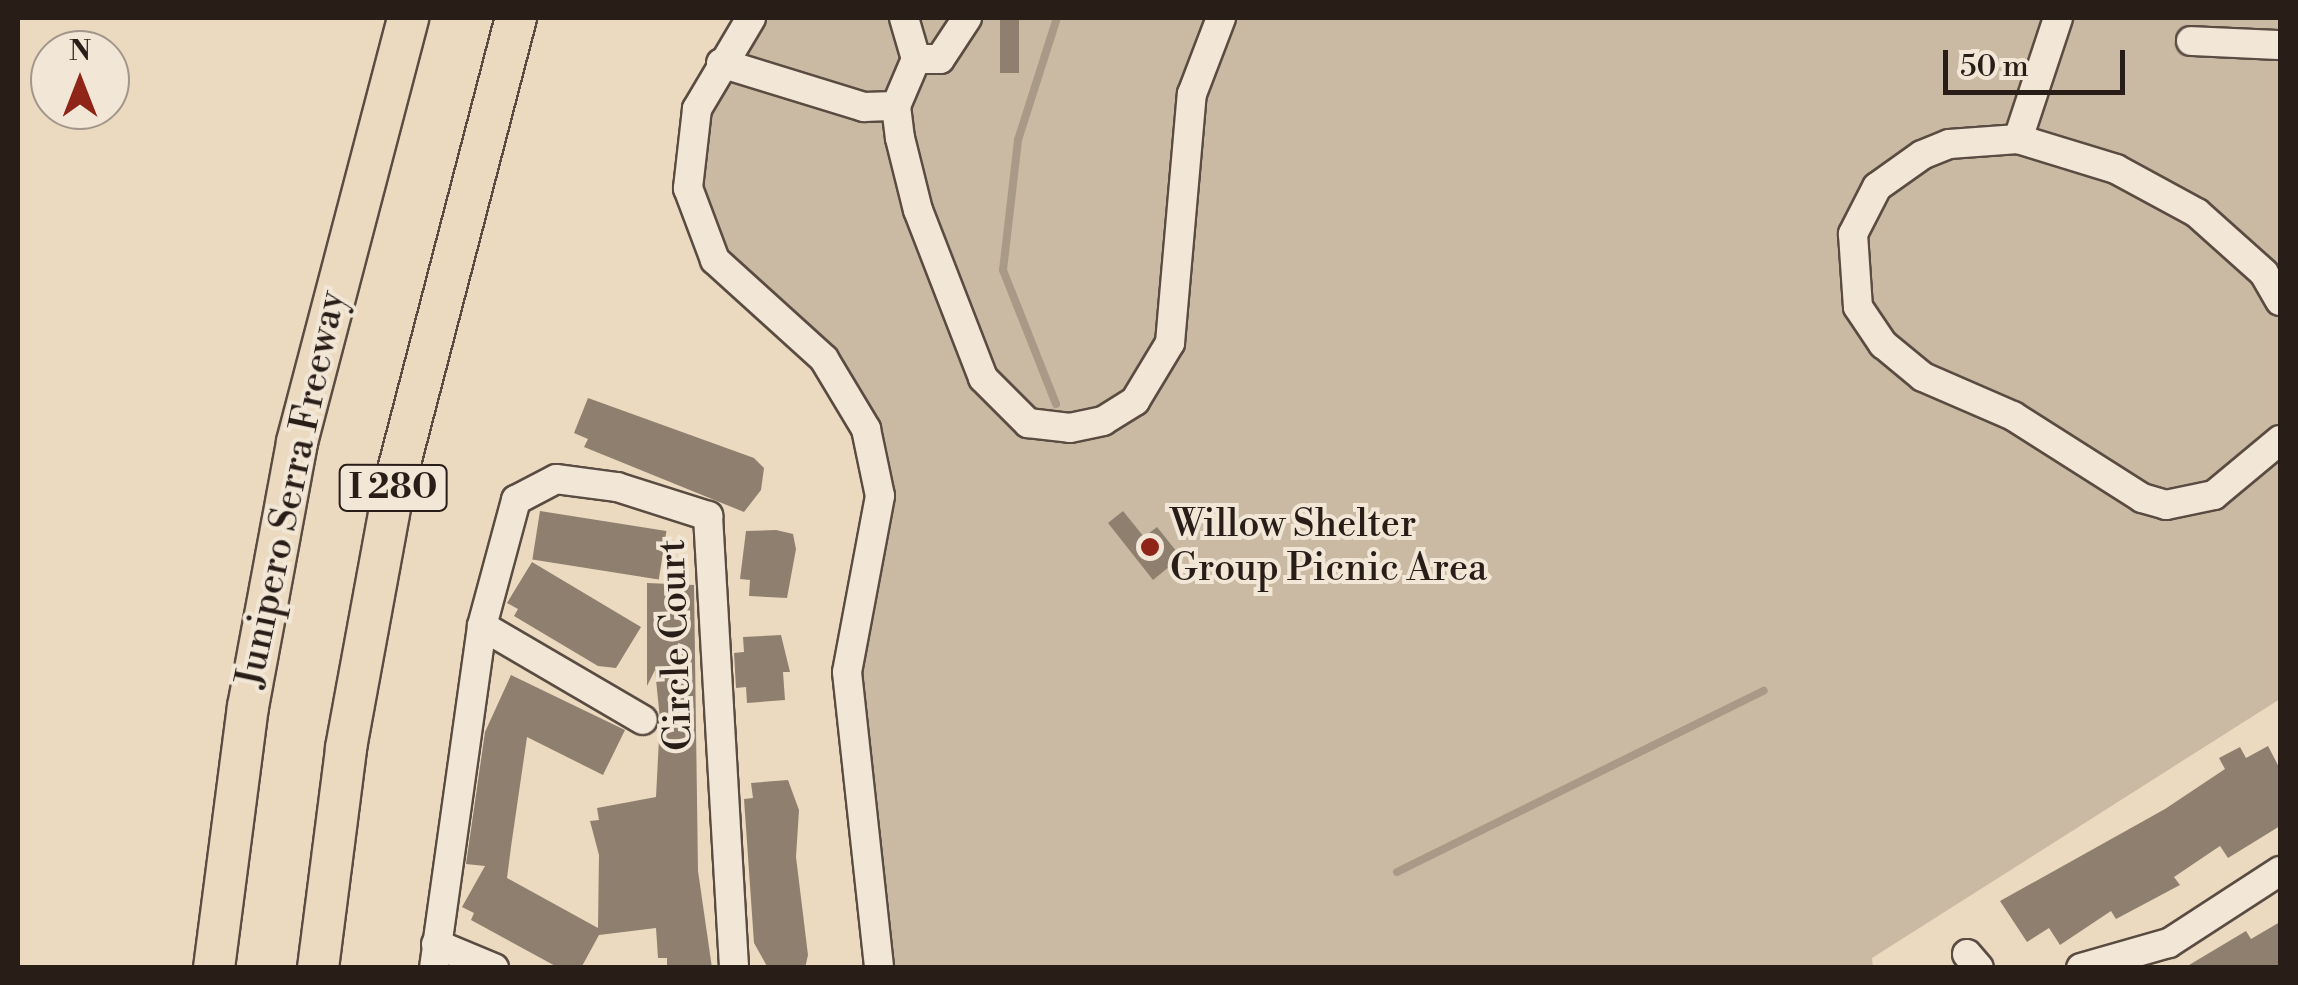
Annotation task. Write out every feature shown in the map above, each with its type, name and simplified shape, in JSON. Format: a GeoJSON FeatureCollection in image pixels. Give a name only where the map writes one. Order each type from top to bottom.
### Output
{"type":"FeatureCollection","features":[{"type":"Feature","properties":{"kind":"highway","name":"Junipero Serra Freeway"},"geometry":{"type":"LineString","coordinates":[[214,968],[248,707],[297,442],[408,18]]}},
{"type":"Feature","properties":{"kind":"highway","name":"I 280"},"geometry":{"type":"LineString","coordinates":[[318,968],[340,784],[394,486],[516,18]]}},
{"type":"Feature","properties":{"kind":"street"},"geometry":{"type":"LineString","coordinates":[[751,18],[721,62],[697,108],[688,150],[695,224],[741,288],[850,391],[880,496],[847,672],[879,968]]}},
{"type":"Feature","properties":{"kind":"street"},"geometry":{"type":"LineString","coordinates":[[904,18],[916,58],[896,106],[918,210],[983,378],[1028,422],[1070,428],[1104,421],[1134,401],[1170,343],[1192,94],[1220,18]]}},
{"type":"Feature","properties":{"kind":"street"},"geometry":{"type":"LineString","coordinates":[[916,58],[951,52],[967,18]]}},
{"type":"Feature","properties":{"kind":"street"},"geometry":{"type":"LineString","coordinates":[[2018,139],[2058,18]]}},
{"type":"Feature","properties":{"kind":"street"},"geometry":{"type":"LineString","coordinates":[[2191,41],[2280,45]]}},
{"type":"Feature","properties":{"kind":"street"},"geometry":{"type":"LineString","coordinates":[[721,62],[864,107],[896,106]]}},
{"type":"Feature","properties":{"kind":"street"},"geometry":{"type":"LineString","coordinates":[[2280,301],[2264,273],[2198,213],[2116,169],[2018,139],[1949,144],[1877,187],[1853,234],[1852,274],[1858,307],[1883,344],[1922,378],[2014,416],[2098,475],[2166,504],[2214,495],[2280,440]]}},
{"type":"Feature","properties":{"kind":"street","name":"Circle Court"},"geometry":{"type":"LineString","coordinates":[[435,956],[482,626],[508,520],[532,487],[556,479],[617,487],[708,516],[734,968]]}},
{"type":"Feature","properties":{"kind":"street"},"geometry":{"type":"LineString","coordinates":[[482,626],[642,720]]}},
{"type":"Feature","properties":{"kind":"street"},"geometry":{"type":"LineString","coordinates":[[2080,968],[2168,943],[2280,872]]}},
{"type":"Feature","properties":{"kind":"street"},"geometry":{"type":"LineString","coordinates":[[435,956],[494,968]]}},
{"type":"Feature","properties":{"kind":"shaded area"},"geometry":{"type":"Polygon","coordinates":[[[763,18],[2280,18],[2280,699],[1872,958],[1873,967],[890,967],[856,706],[881,456],[705,217],[694,178],[701,130],[763,18]]]}},
{"type":"Feature","properties":{"kind":"building"},"geometry":{"type":"Polygon","coordinates":[[[1000,18],[1019,18],[1019,73],[1000,73],[1000,18]]]}},
{"type":"Feature","properties":{"kind":"building"},"geometry":{"type":"Polygon","coordinates":[[[588,398],[754,458],[764,468],[761,490],[744,512],[584,447],[588,439],[574,433],[588,398]]]}},
{"type":"Feature","properties":{"kind":"building"},"geometry":{"type":"Polygon","coordinates":[[[540,511],[666,531],[659,579],[532,559],[540,511]]]}},
{"type":"Feature","properties":{"kind":"building","name":"Willow Shelter Group Picnic Area"},"geometry":{"type":"Polygon","coordinates":[[[1123,511],[1144,537],[1157,527],[1181,557],[1153,580],[1108,523],[1123,511]]]}},
{"type":"Feature","properties":{"kind":"building"},"geometry":{"type":"Polygon","coordinates":[[[746,531],[793,534],[796,549],[787,598],[749,596],[750,580],[740,579],[746,531]]]}},
{"type":"Feature","properties":{"kind":"building"},"geometry":{"type":"Polygon","coordinates":[[[532,562],[641,627],[616,668],[598,666],[514,616],[518,609],[507,603],[532,562]]]}},
{"type":"Feature","properties":{"kind":"building"},"geometry":{"type":"Polygon","coordinates":[[[647,583],[694,585],[698,871],[712,968],[667,968],[667,958],[658,958],[656,928],[599,935],[581,968],[559,968],[471,920],[474,913],[462,907],[485,866],[466,864],[485,732],[511,675],[625,730],[603,775],[527,737],[511,847],[507,878],[598,928],[599,855],[590,821],[599,820],[597,808],[656,797],[660,719],[655,670],[647,686],[647,583]]]}},
{"type":"Feature","properties":{"kind":"building"},"geometry":{"type":"Polygon","coordinates":[[[781,635],[790,672],[783,672],[785,700],[747,703],[746,687],[736,688],[734,653],[744,652],[743,637],[781,635]]]}},
{"type":"Feature","properties":{"kind":"building"},"geometry":{"type":"Polygon","coordinates":[[[2268,746],[2280,769],[2280,826],[2228,858],[2220,846],[2174,877],[2180,885],[2116,919],[2111,911],[2060,945],[2049,928],[2027,942],[2000,901],[2165,809],[2225,769],[2219,758],[2240,747],[2246,758],[2268,746]]]}},
{"type":"Feature","properties":{"kind":"building"},"geometry":{"type":"Polygon","coordinates":[[[788,780],[799,810],[796,857],[808,955],[805,968],[768,968],[754,943],[744,799],[753,798],[751,783],[788,780]]]}},
{"type":"Feature","properties":{"kind":"building"},"geometry":{"type":"Polygon","coordinates":[[[2280,922],[2280,968],[2184,968],[2246,931],[2251,939],[2280,922]]]}},
{"type":"Feature","properties":{"kind":"waterway"},"geometry":{"type":"LineString","coordinates":[[1056,404],[1003,270],[1018,140],[1057,18]]}},
{"type":"Feature","properties":{"kind":"waterway"},"geometry":{"type":"LineString","coordinates":[[1397,872],[1764,691]]}},
{"type":"Feature","properties":{"kind":"place","name":"Willow Shelter Group Picnic Area"},"geometry":{"type":"Point","coordinates":[1150,547]}}]}
